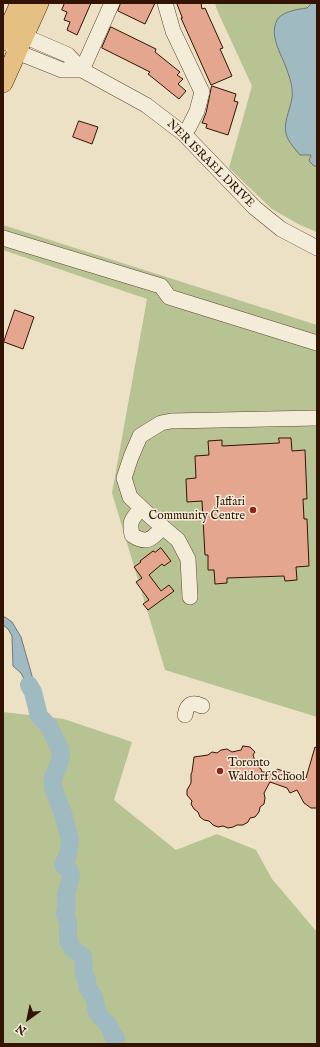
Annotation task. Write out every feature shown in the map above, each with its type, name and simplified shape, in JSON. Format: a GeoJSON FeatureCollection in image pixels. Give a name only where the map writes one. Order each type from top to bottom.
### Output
{"type":"FeatureCollection","features":[{"type":"Feature","properties":{"kind":"main road"},"geometry":{"type":"LineString","coordinates":[[3,83],[10,40],[20,3]]}},
{"type":"Feature","properties":{"kind":"main road"},"geometry":{"type":"LineString","coordinates":[[10,40],[39,3]]}},
{"type":"Feature","properties":{"kind":"street"},"geometry":{"type":"LineString","coordinates":[[82,70],[112,3]]}},
{"type":"Feature","properties":{"kind":"street"},"geometry":{"type":"LineString","coordinates":[[165,3],[173,31],[202,92],[197,111],[184,134]]}},
{"type":"Feature","properties":{"kind":"street","name":"NER ISRAEL DRIVE"},"geometry":{"type":"LineString","coordinates":[[10,40],[62,70],[82,70],[146,105],[184,134],[255,208],[281,229],[317,248]]}},
{"type":"Feature","properties":{"kind":"street"},"geometry":{"type":"LineString","coordinates":[[3,238],[160,286],[169,297],[188,304],[317,343]]}},
{"type":"Feature","properties":{"kind":"street"},"geometry":{"type":"LineString","coordinates":[[190,596],[188,559],[178,540],[130,497],[124,478],[140,436],[161,423],[171,421],[317,418]]}},
{"type":"Feature","properties":{"kind":"street"},"geometry":{"type":"LineString","coordinates":[[142,508],[131,521],[130,527],[132,535],[139,540],[147,541],[154,537],[163,527]]}},
{"type":"Feature","properties":{"kind":"street"},"geometry":{"type":"LineString","coordinates":[[185,715],[186,709],[190,704],[196,703],[202,706]]}},
{"type":"Feature","properties":{"kind":"green space"},"geometry":{"type":"Polygon","coordinates":[[[215,3],[317,3],[317,232],[300,225],[272,209],[229,168],[252,86],[215,3]]]}},
{"type":"Feature","properties":{"kind":"green space"},"geometry":{"type":"Polygon","coordinates":[[[3,225],[317,325],[317,717],[165,670],[112,493],[147,299],[3,250],[3,225]]]}},
{"type":"Feature","properties":{"kind":"green space"},"geometry":{"type":"Polygon","coordinates":[[[3,712],[64,719],[132,742],[114,800],[176,850],[217,834],[256,850],[272,879],[317,932],[317,1044],[3,1044],[3,712]]]}},
{"type":"Feature","properties":{"kind":"water"},"geometry":{"type":"Polygon","coordinates":[[[310,3],[317,3],[317,166],[314,166],[309,161],[311,155],[300,155],[287,137],[285,127],[292,98],[292,89],[274,33],[279,17],[290,11],[307,8],[310,3]]]}},
{"type":"Feature","properties":{"kind":"water"},"geometry":{"type":"Polygon","coordinates":[[[3,617],[12,622],[21,637],[34,683],[39,695],[41,705],[39,708],[32,706],[33,700],[31,693],[21,673],[13,666],[12,636],[8,629],[3,625],[3,617]]]}},
{"type":"Feature","properties":{"kind":"building"},"geometry":{"type":"Polygon","coordinates":[[[65,3],[91,3],[77,35],[67,30],[70,22],[64,20],[67,12],[62,10],[65,3]]]}},
{"type":"Feature","properties":{"kind":"building"},"geometry":{"type":"Polygon","coordinates":[[[121,3],[155,3],[145,24],[118,11],[121,3]]]}},
{"type":"Feature","properties":{"kind":"building"},"geometry":{"type":"Polygon","coordinates":[[[177,3],[201,3],[202,9],[205,8],[223,48],[220,49],[232,76],[211,85],[181,18],[177,3]]]}},
{"type":"Feature","properties":{"kind":"building"},"geometry":{"type":"Polygon","coordinates":[[[111,27],[156,49],[155,52],[180,72],[177,75],[183,79],[178,84],[186,91],[179,99],[148,74],[150,72],[102,48],[111,27]]]}},
{"type":"Feature","properties":{"kind":"building"},"geometry":{"type":"Polygon","coordinates":[[[212,86],[236,94],[234,101],[238,102],[228,135],[206,128],[207,124],[202,123],[206,113],[212,86]]]}},
{"type":"Feature","properties":{"kind":"building"},"geometry":{"type":"Polygon","coordinates":[[[79,121],[98,127],[92,144],[73,137],[79,121]]]}},
{"type":"Feature","properties":{"kind":"building"},"geometry":{"type":"Polygon","coordinates":[[[15,310],[34,317],[23,349],[4,342],[15,310]]]}},
{"type":"Feature","properties":{"kind":"building","name":"Jaffari Community Centre"},"geometry":{"type":"Polygon","coordinates":[[[279,438],[291,438],[292,451],[305,450],[307,499],[303,499],[304,519],[307,519],[309,566],[296,567],[297,580],[285,581],[284,576],[227,578],[227,583],[215,584],[214,570],[208,570],[208,555],[205,555],[202,501],[187,502],[186,479],[196,478],[195,456],[209,455],[208,441],[222,440],[222,446],[279,443],[279,438]]]}},
{"type":"Feature","properties":{"kind":"building"},"geometry":{"type":"Polygon","coordinates":[[[161,548],[171,561],[164,566],[162,564],[149,575],[161,591],[169,585],[174,591],[148,610],[143,604],[149,600],[136,582],[142,578],[134,567],[153,551],[155,552],[161,548]]]}},
{"type":"Feature","properties":{"kind":"building"},"geometry":{"type":"Polygon","coordinates":[[[243,746],[250,747],[255,752],[253,755],[257,766],[262,772],[268,772],[274,777],[277,769],[306,778],[315,747],[317,748],[317,808],[311,808],[304,803],[297,790],[290,793],[287,788],[270,782],[264,793],[264,804],[260,807],[259,812],[255,817],[250,818],[248,822],[243,825],[228,828],[223,826],[218,827],[200,817],[198,812],[191,804],[192,801],[187,795],[187,790],[191,783],[194,757],[208,755],[212,752],[217,753],[221,750],[227,749],[232,752],[241,750],[243,746]]]}},
{"type":"Feature","properties":{"kind":"waterway"},"geometry":{"type":"LineString","coordinates":[[29,685],[33,692],[39,716],[49,726],[60,749],[61,756],[53,778],[53,788],[63,813],[70,840],[68,855],[63,865],[68,868],[71,874],[66,896],[67,907],[65,914],[68,923],[68,940],[73,949],[83,957],[84,975],[87,980],[87,987],[94,997],[97,1013],[110,1027],[112,1035],[116,1038],[116,1044]]}},
{"type":"Feature","properties":{"kind":"place","name":"Jaffari Community Centre"},"geometry":{"type":"Point","coordinates":[253,510]}},
{"type":"Feature","properties":{"kind":"place","name":"Toronto Waldorf School"},"geometry":{"type":"Point","coordinates":[220,771]}}]}
